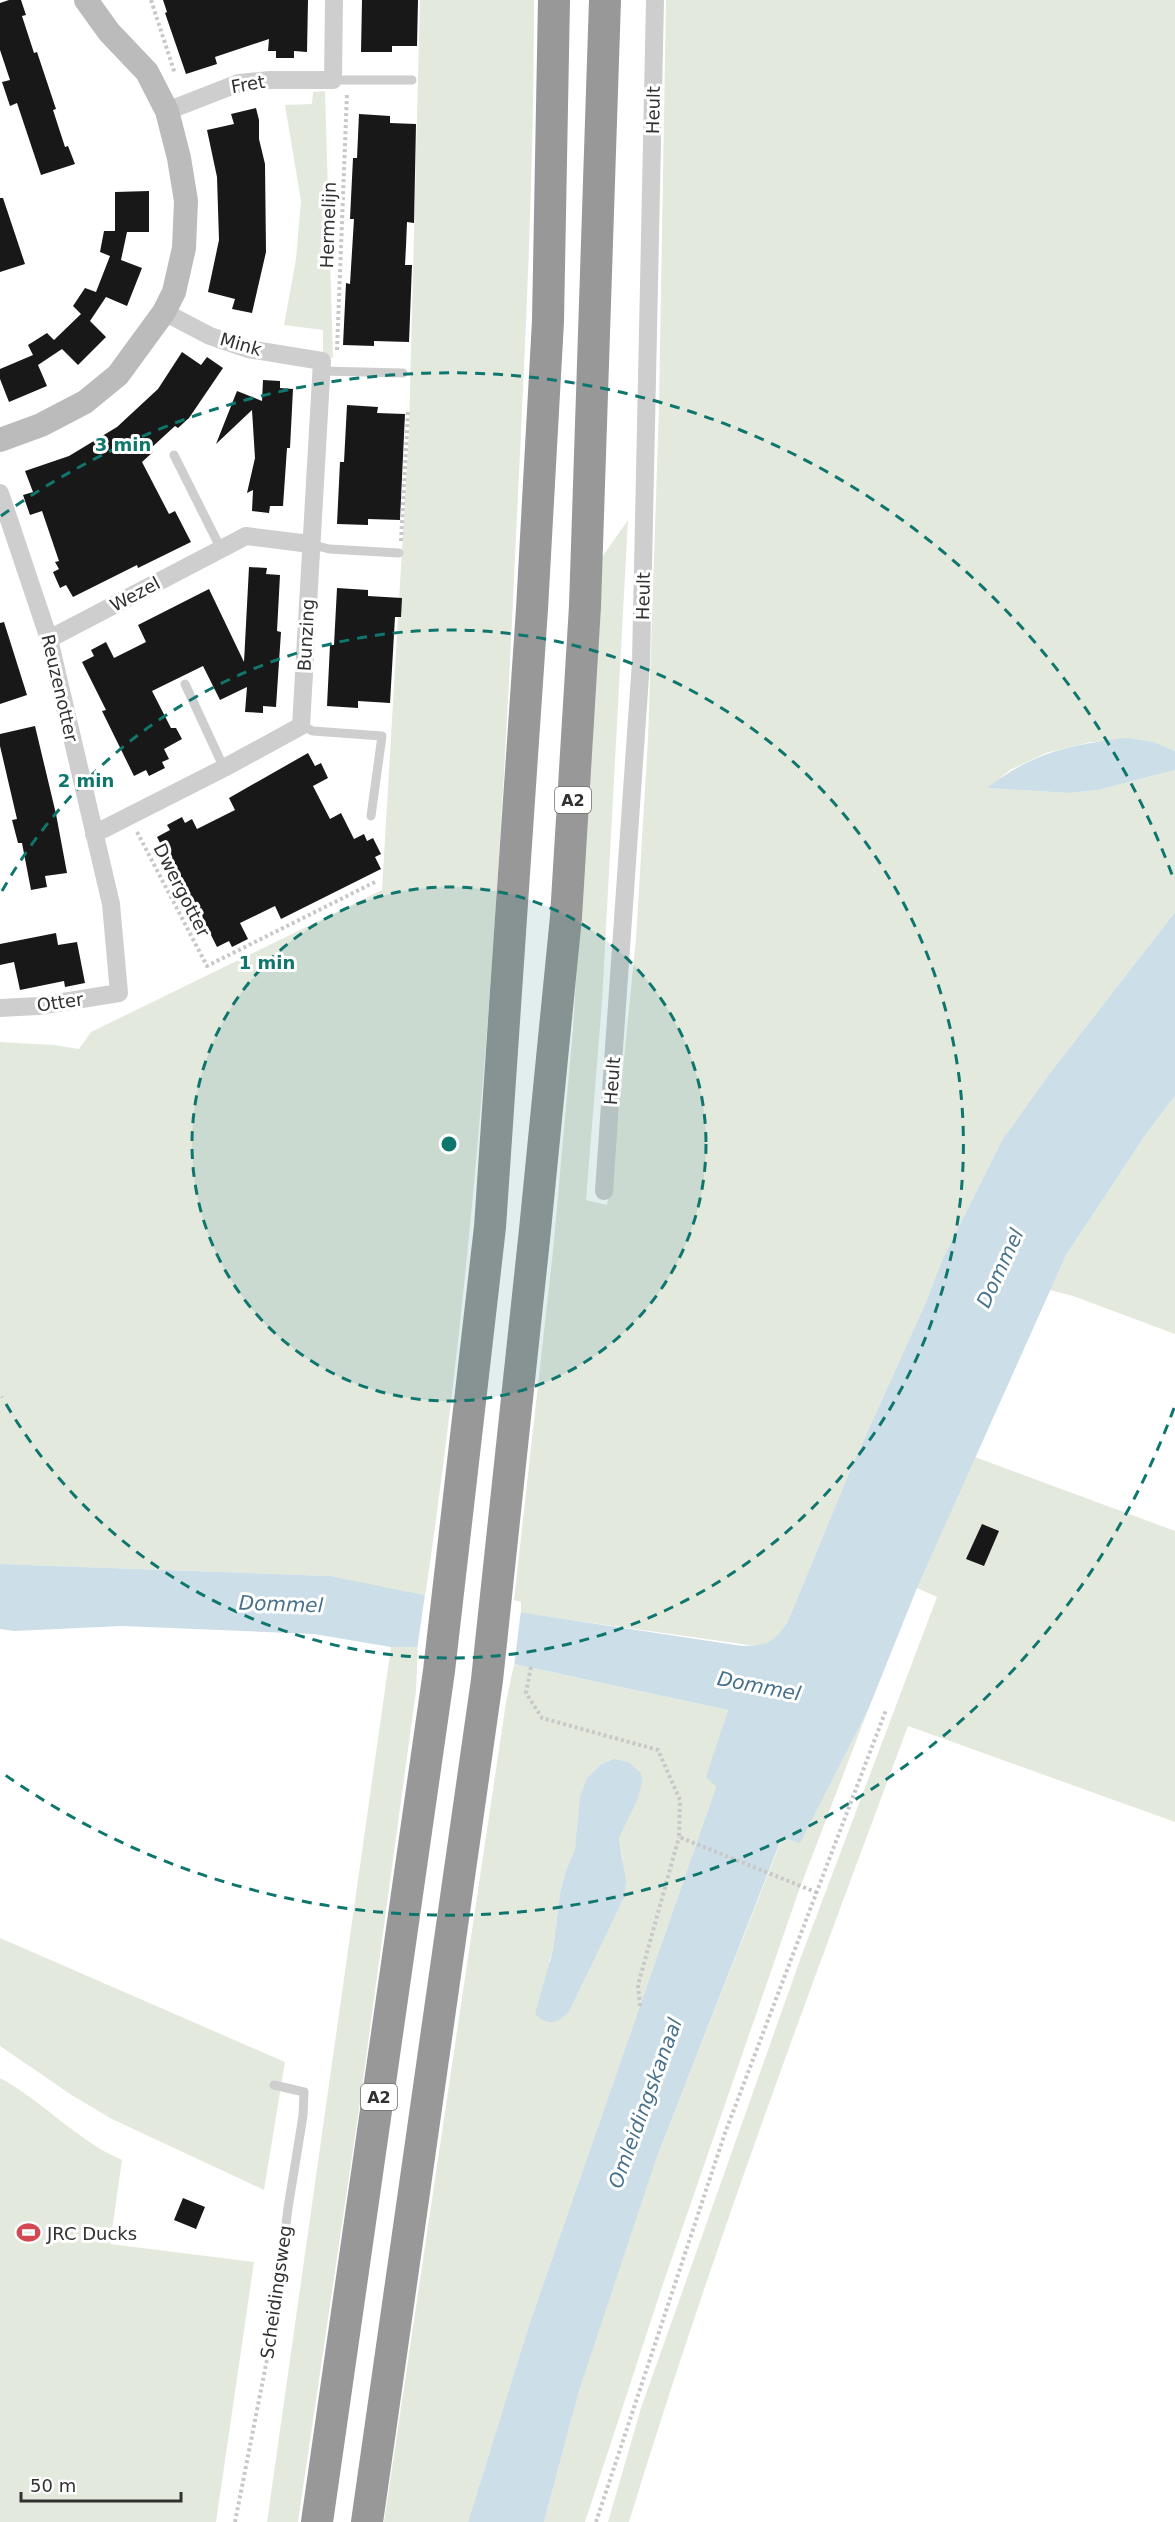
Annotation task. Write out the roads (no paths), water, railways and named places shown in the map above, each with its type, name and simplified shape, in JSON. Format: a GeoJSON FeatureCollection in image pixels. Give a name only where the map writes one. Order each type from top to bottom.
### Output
{"type":"FeatureCollection","features":[{"type":"Feature","properties":{"kind":"highway","name":"A2"},"geometry":{"type":"LineString","coordinates":[[317,2522],[439,1671],[490,1227],[531,633],[548,321],[554,0]]}},
{"type":"Feature","properties":{"kind":"highway","name":"A2"},"geometry":{"type":"LineString","coordinates":[[367,2522],[487,1680],[566,917],[585,606],[605,0]]}},
{"type":"Feature","properties":{"kind":"street"},"geometry":{"type":"LineString","coordinates":[[334,0],[340,80]]}},
{"type":"Feature","properties":{"kind":"street","name":"Heult"},"geometry":{"type":"LineString","coordinates":[[604,1191],[641,662],[655,0]]}},
{"type":"Feature","properties":{"kind":"street"},"geometry":{"type":"LineString","coordinates":[[0,440],[40,425],[85,402],[118,375],[164,312],[174,292],[184,248],[186,201],[179,158],[176,107],[109,32],[92,1]]}},
{"type":"Feature","properties":{"kind":"street","name":"Fret"},"geometry":{"type":"LineString","coordinates":[[176,107],[239,83],[270,80],[340,80]]}},
{"type":"Feature","properties":{"kind":"street","name":"Mink"},"geometry":{"type":"LineString","coordinates":[[164,312],[210,336],[248,349],[326,368]]}},
{"type":"Feature","properties":{"kind":"street","name":"Bunzing"},"geometry":{"type":"LineString","coordinates":[[301,726],[310,544],[326,368]]}},
{"type":"Feature","properties":{"kind":"street","name":"Reuzenotter"},"geometry":{"type":"LineString","coordinates":[[0,493],[50,639],[111,904],[119,993]]}},
{"type":"Feature","properties":{"kind":"street","name":"Wezel"},"geometry":{"type":"LineString","coordinates":[[50,639],[246,536],[310,544]]}},
{"type":"Feature","properties":{"kind":"street"},"geometry":{"type":"LineString","coordinates":[[94,834],[301,726]]}},
{"type":"Feature","properties":{"kind":"street","name":"Otter"},"geometry":{"type":"LineString","coordinates":[[0,1008],[38,1006],[119,993]]}},
{"type":"Feature","properties":{"kind":"lane"},"geometry":{"type":"LineString","coordinates":[[340,80],[412,80]]}},
{"type":"Feature","properties":{"kind":"lane"},"geometry":{"type":"LineString","coordinates":[[326,368],[403,373]]}},
{"type":"Feature","properties":{"kind":"lane"},"geometry":{"type":"LineString","coordinates":[[174,455],[221,549]]}},
{"type":"Feature","properties":{"kind":"lane"},"geometry":{"type":"LineString","coordinates":[[310,544],[329,549],[399,554]]}},
{"type":"Feature","properties":{"kind":"lane"},"geometry":{"type":"LineString","coordinates":[[184,684],[224,768]]}},
{"type":"Feature","properties":{"kind":"lane"},"geometry":{"type":"LineString","coordinates":[[301,726],[314,731],[382,736],[371,816]]}},
{"type":"Feature","properties":{"kind":"lane","name":"Scheidingsweg"},"geometry":{"type":"LineString","coordinates":[[274,2085],[304,2092],[303,2116],[288,2208],[274,2322]]}},
{"type":"Feature","properties":{"kind":"water"},"geometry":{"type":"Polygon","coordinates":[[[1127,738],[1154,742],[1175,751],[1175,770],[1098,790],[1069,793],[987,788],[1003,776],[1036,758],[1088,743],[1127,738]]]}},
{"type":"Feature","properties":{"kind":"water"},"geometry":{"type":"Polygon","coordinates":[[[1175,912],[1175,1096],[1146,1134],[1066,1255],[917,1588],[868,1710],[800,1843],[782,1837],[657,2157],[579,2391],[544,2522],[468,2522],[528,2328],[716,1787],[706,1777],[728,1710],[514,1664],[418,1647],[391,1647],[314,1634],[122,1626],[14,1631],[0,1629],[0,1564],[330,1576],[472,1605],[742,1646],[769,1642],[787,1623],[852,1466],[926,1302],[942,1260],[1002,1140],[1050,1073],[1175,912]]]}},
{"type":"Feature","properties":{"kind":"water"},"geometry":{"type":"Polygon","coordinates":[[[614,1759],[628,1762],[641,1773],[642,1782],[638,1798],[619,1838],[626,1881],[624,1898],[569,2012],[556,2021],[548,2022],[535,2014],[553,1950],[560,1893],[575,1849],[580,1797],[587,1778],[601,1764],[614,1759]]]}},
{"type":"Feature","properties":{"kind":"place","name":"JRC Ducks"},"geometry":{"type":"Point","coordinates":[29,2233]}},
{"type":"Feature","properties":{"kind":"water label","name":"Dommel"},"geometry":{"type":"Point","coordinates":[1000,1268]}},
{"type":"Feature","properties":{"kind":"water label","name":"Dommel"},"geometry":{"type":"Point","coordinates":[281,1604]}},
{"type":"Feature","properties":{"kind":"water label","name":"Dommel"},"geometry":{"type":"Point","coordinates":[759,1686]}},
{"type":"Feature","properties":{"kind":"water label","name":"Omleidingskanaal"},"geometry":{"type":"Point","coordinates":[645,2103]}}]}
